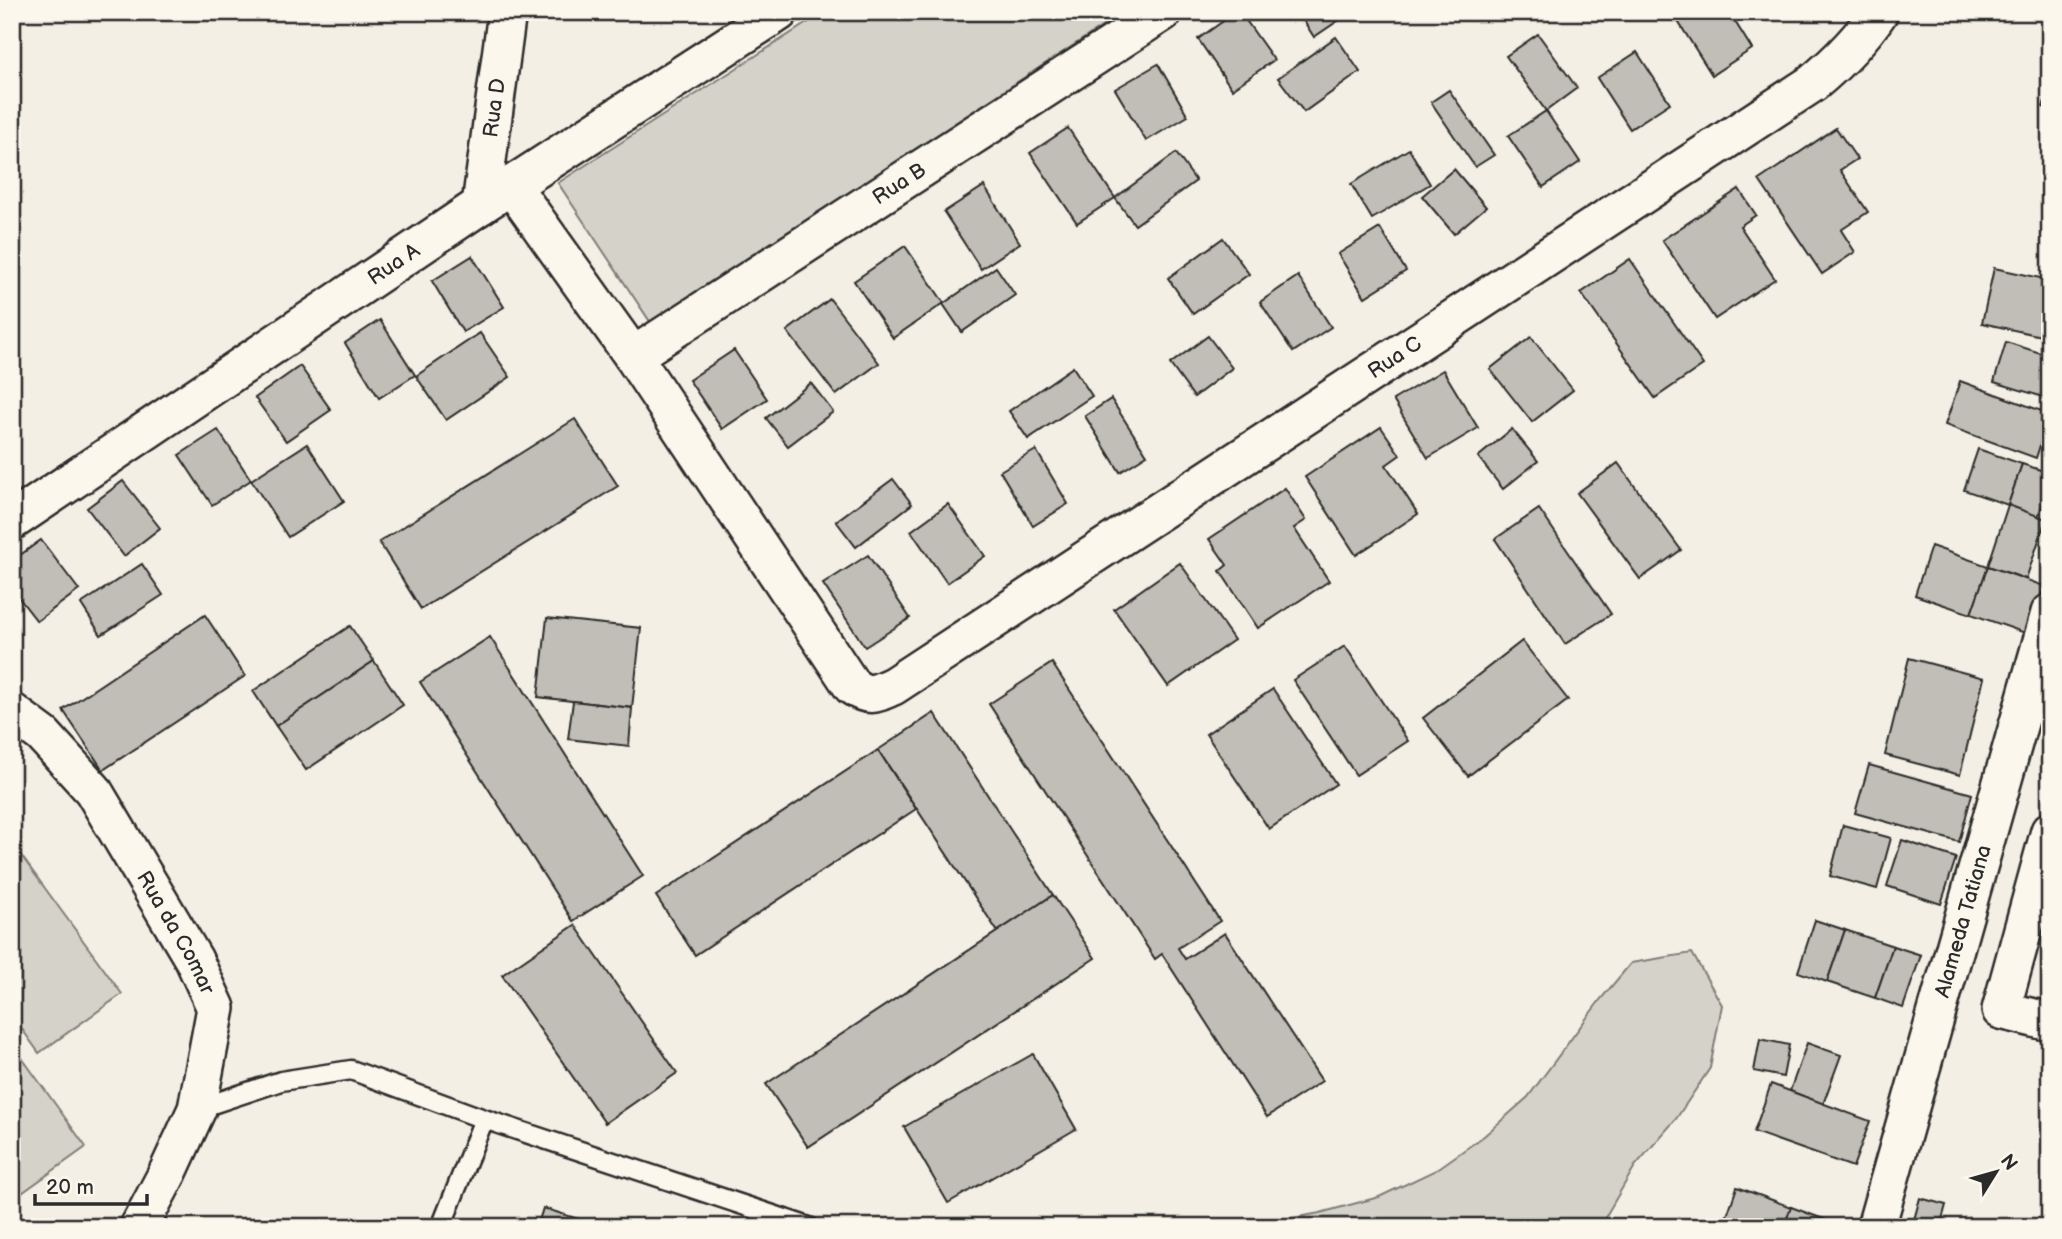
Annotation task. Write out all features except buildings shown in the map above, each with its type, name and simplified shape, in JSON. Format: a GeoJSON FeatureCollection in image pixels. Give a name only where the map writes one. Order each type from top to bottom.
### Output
{"type":"FeatureCollection","features":[{"type":"Feature","properties":{"kind":"street","name":"Rua D"},"geometry":{"type":"LineString","coordinates":[[481,205],[507,12]]}},
{"type":"Feature","properties":{"kind":"street","name":"Rua A"},"geometry":{"type":"LineString","coordinates":[[12,521],[511,185],[728,29],[779,12]]}},
{"type":"Feature","properties":{"kind":"street","name":"Rua B"},"geometry":{"type":"LineString","coordinates":[[633,356],[1163,12]]}},
{"type":"Feature","properties":{"kind":"street","name":"Rua C"},"geometry":{"type":"LineString","coordinates":[[633,356],[852,686],[863,693],[876,694],[893,686],[1813,83],[1842,58],[1867,31],[1879,12]]}},
{"type":"Feature","properties":{"kind":"street"},"geometry":{"type":"LineString","coordinates":[[511,185],[633,356]]}},
{"type":"Feature","properties":{"kind":"street","name":"Alameda Tatiana"},"geometry":{"type":"LineString","coordinates":[[1877,1227],[2050,613]]}},
{"type":"Feature","properties":{"kind":"street","name":"Rua da Comar"},"geometry":{"type":"LineString","coordinates":[[12,712],[43,735],[93,790],[194,960],[216,1008],[197,1109],[139,1227]]}},
{"type":"Feature","properties":{"kind":"street"},"geometry":{"type":"LineString","coordinates":[[2050,831],[2001,1010],[2050,1022]]}},
{"type":"Feature","properties":{"kind":"lane"},"geometry":{"type":"LineString","coordinates":[[197,1109],[281,1081],[351,1070],[484,1119],[809,1227]]}},
{"type":"Feature","properties":{"kind":"lane"},"geometry":{"type":"LineString","coordinates":[[441,1227],[484,1119]]}},
{"type":"Feature","properties":{"kind":"shaded area"},"geometry":{"type":"Polygon","coordinates":[[[824,12],[1124,12],[651,323],[558,183],[824,12]]]}},
{"type":"Feature","properties":{"kind":"shaded area"},"geometry":{"type":"Polygon","coordinates":[[[12,843],[122,994],[39,1053],[12,1015],[12,843]]]}},
{"type":"Feature","properties":{"kind":"shaded area"},"geometry":{"type":"Polygon","coordinates":[[[1692,953],[1722,1005],[1710,1068],[1676,1119],[1635,1166],[1602,1227],[1217,1227],[1260,1224],[1320,1213],[1379,1197],[1436,1170],[1484,1136],[1528,1097],[1631,963],[1692,953]]]}},
{"type":"Feature","properties":{"kind":"shaded area"},"geometry":{"type":"Polygon","coordinates":[[[12,1044],[86,1147],[12,1200],[12,1044]]]}}]}
